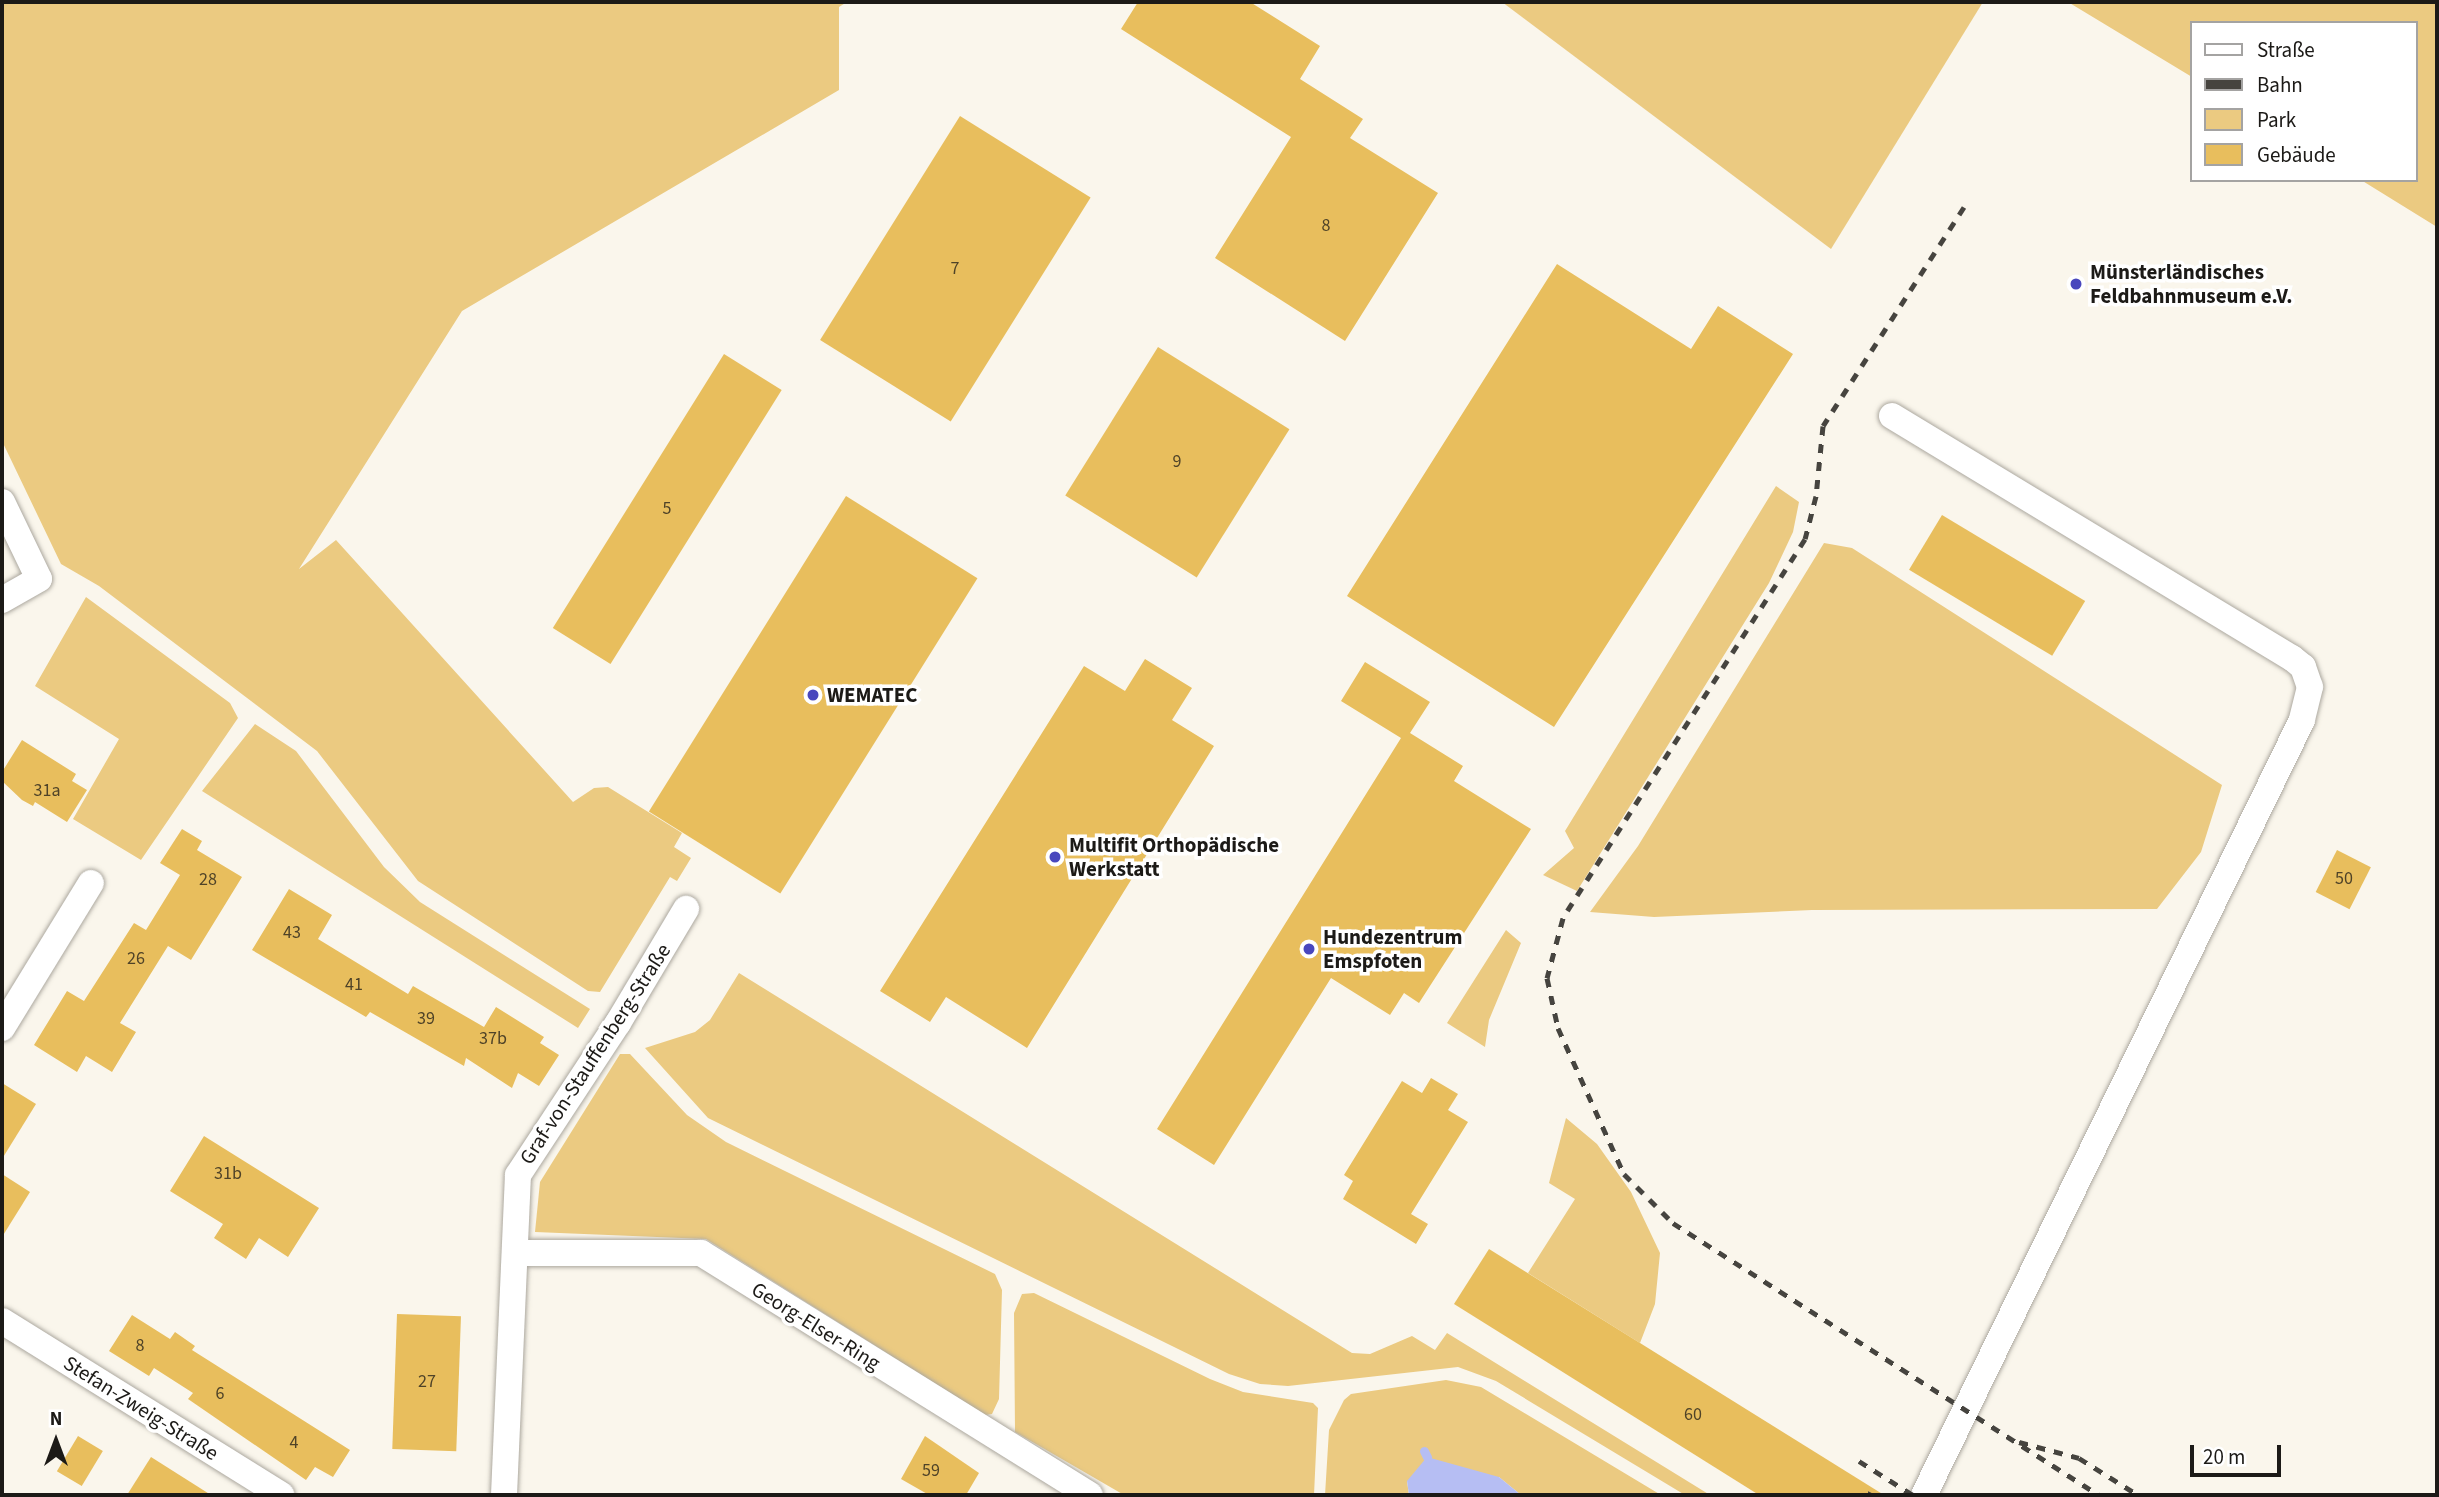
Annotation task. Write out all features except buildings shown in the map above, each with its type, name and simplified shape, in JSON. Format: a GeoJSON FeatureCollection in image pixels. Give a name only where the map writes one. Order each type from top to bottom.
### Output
{"type":"FeatureCollection","features":[{"type":"Feature","properties":{"kind":"street"},"geometry":{"type":"LineString","coordinates":[[1892,416],[2292,658],[2303,667],[2311,687],[2302,720],[1924,1495]]}},
{"type":"Feature","properties":{"kind":"street"},"geometry":{"type":"LineString","coordinates":[[2,502],[39,579],[2,600]]}},
{"type":"Feature","properties":{"kind":"street"},"geometry":{"type":"LineString","coordinates":[[2,1028],[91,883]]}},
{"type":"Feature","properties":{"kind":"street","name":"Graf-von-Stauffenberg-Straße"},"geometry":{"type":"LineString","coordinates":[[504,1495],[518,1175],[618,1023],[686,909]]}},
{"type":"Feature","properties":{"kind":"street","name":"Georg-Elser-Ring"},"geometry":{"type":"LineString","coordinates":[[515,1253],[701,1253],[1090,1495]]}},
{"type":"Feature","properties":{"kind":"street","name":"Stefan-Zweig-Straße"},"geometry":{"type":"LineString","coordinates":[[2,1321],[281,1495]]}},
{"type":"Feature","properties":{"kind":"green space"},"geometry":{"type":"Polygon","coordinates":[[[2,2],[847,2],[839,7],[839,90],[462,311],[299,569],[336,540],[573,802],[594,788],[608,787],[682,833],[674,847],[691,858],[677,881],[670,877],[600,992],[588,991],[418,881],[317,751],[99,586],[61,564],[2,441],[2,2]]]}},
{"type":"Feature","properties":{"kind":"green space"},"geometry":{"type":"Polygon","coordinates":[[[1502,2],[1983,2],[1831,249],[1502,2]]]}},
{"type":"Feature","properties":{"kind":"green space"},"geometry":{"type":"Polygon","coordinates":[[[2068,2],[2437,2],[2437,227],[2364,182],[2418,182],[2418,21],[2190,21],[2190,76],[2068,2]]]}},
{"type":"Feature","properties":{"kind":"green space"},"geometry":{"type":"Polygon","coordinates":[[[1776,486],[1799,502],[1793,532],[1769,583],[1577,891],[1543,875],[1574,848],[1565,831],[1776,486]]]}},
{"type":"Feature","properties":{"kind":"green space"},"geometry":{"type":"Polygon","coordinates":[[[1824,543],[1852,548],[2222,785],[2201,852],[2157,909],[1812,910],[1654,917],[1590,912],[1638,846],[1824,543]]]}},
{"type":"Feature","properties":{"kind":"green space"},"geometry":{"type":"Polygon","coordinates":[[[86,597],[230,703],[238,718],[141,860],[73,819],[119,739],[35,686],[86,597]]]}},
{"type":"Feature","properties":{"kind":"green space"},"geometry":{"type":"Polygon","coordinates":[[[255,724],[296,751],[384,867],[420,902],[590,1009],[578,1028],[202,791],[255,724]]]}},
{"type":"Feature","properties":{"kind":"green space"},"geometry":{"type":"Polygon","coordinates":[[[1506,930],[1521,943],[1489,1020],[1485,1047],[1447,1023],[1506,930]]]}},
{"type":"Feature","properties":{"kind":"green space"},"geometry":{"type":"Polygon","coordinates":[[[739,973],[1352,1353],[1370,1354],[1412,1336],[1435,1350],[1447,1333],[1710,1495],[1685,1495],[1496,1381],[1458,1367],[1288,1386],[1260,1384],[1229,1374],[708,1118],[645,1048],[695,1032],[710,1020],[739,973]]]}},
{"type":"Feature","properties":{"kind":"green space"},"geometry":{"type":"Polygon","coordinates":[[[620,1054],[630,1054],[687,1115],[726,1142],[995,1274],[1002,1290],[999,1399],[992,1414],[985,1415],[706,1239],[535,1232],[540,1182],[620,1054]]]}},
{"type":"Feature","properties":{"kind":"green space"},"geometry":{"type":"Polygon","coordinates":[[[1566,1118],[1597,1144],[1631,1192],[1660,1253],[1655,1304],[1640,1343],[1528,1273],[1575,1199],[1549,1183],[1566,1118]]]}},
{"type":"Feature","properties":{"kind":"green space"},"geometry":{"type":"Polygon","coordinates":[[[1034,1293],[1210,1379],[1243,1392],[1313,1403],[1318,1408],[1314,1495],[1124,1495],[1015,1432],[1014,1313],[1022,1294],[1034,1293]]]}},
{"type":"Feature","properties":{"kind":"green space"},"geometry":{"type":"Polygon","coordinates":[[[1446,1380],[1481,1387],[1661,1495],[1521,1495],[1499,1477],[1407,1481],[1409,1495],[1325,1495],[1329,1430],[1344,1400],[1351,1394],[1446,1380]]]}},
{"type":"Feature","properties":{"kind":"water"},"geometry":{"type":"Polygon","coordinates":[[[1427,1457],[1499,1477],[1521,1495],[1409,1495],[1407,1481],[1427,1457]]]}},
{"type":"Feature","properties":{"kind":"waterway"},"geometry":{"type":"LineString","coordinates":[[1424,1451],[1427,1457]]}},
{"type":"Feature","properties":{"kind":"railway"},"geometry":{"type":"LineString","coordinates":[[1964,207],[1823,426],[1816,496],[1805,539],[1563,918],[1547,978],[1558,1028],[1624,1174],[1673,1223],[2099,1495]]}},
{"type":"Feature","properties":{"kind":"railway"},"geometry":{"type":"LineString","coordinates":[[2019,1442],[2079,1458],[2138,1495]]}},
{"type":"Feature","properties":{"kind":"railway"},"geometry":{"type":"LineString","coordinates":[[1859,1461],[1913,1495]]}},
{"type":"Feature","properties":{"kind":"railway"},"geometry":{"type":"LineString","coordinates":[[1867,1493],[1871,1495]]}},
{"type":"Feature","properties":{"kind":"place","name":"Münsterländisches Feldbahnmuseum e.V."},"geometry":{"type":"Point","coordinates":[2076,284]}},
{"type":"Feature","properties":{"kind":"place","name":"WEMATEC"},"geometry":{"type":"Point","coordinates":[813,695]}},
{"type":"Feature","properties":{"kind":"place","name":"Multifit Orthopädische Werkstatt"},"geometry":{"type":"Point","coordinates":[1055,857]}},
{"type":"Feature","properties":{"kind":"place","name":"Hundezentrum Emspfoten"},"geometry":{"type":"Point","coordinates":[1309,949]}}]}
